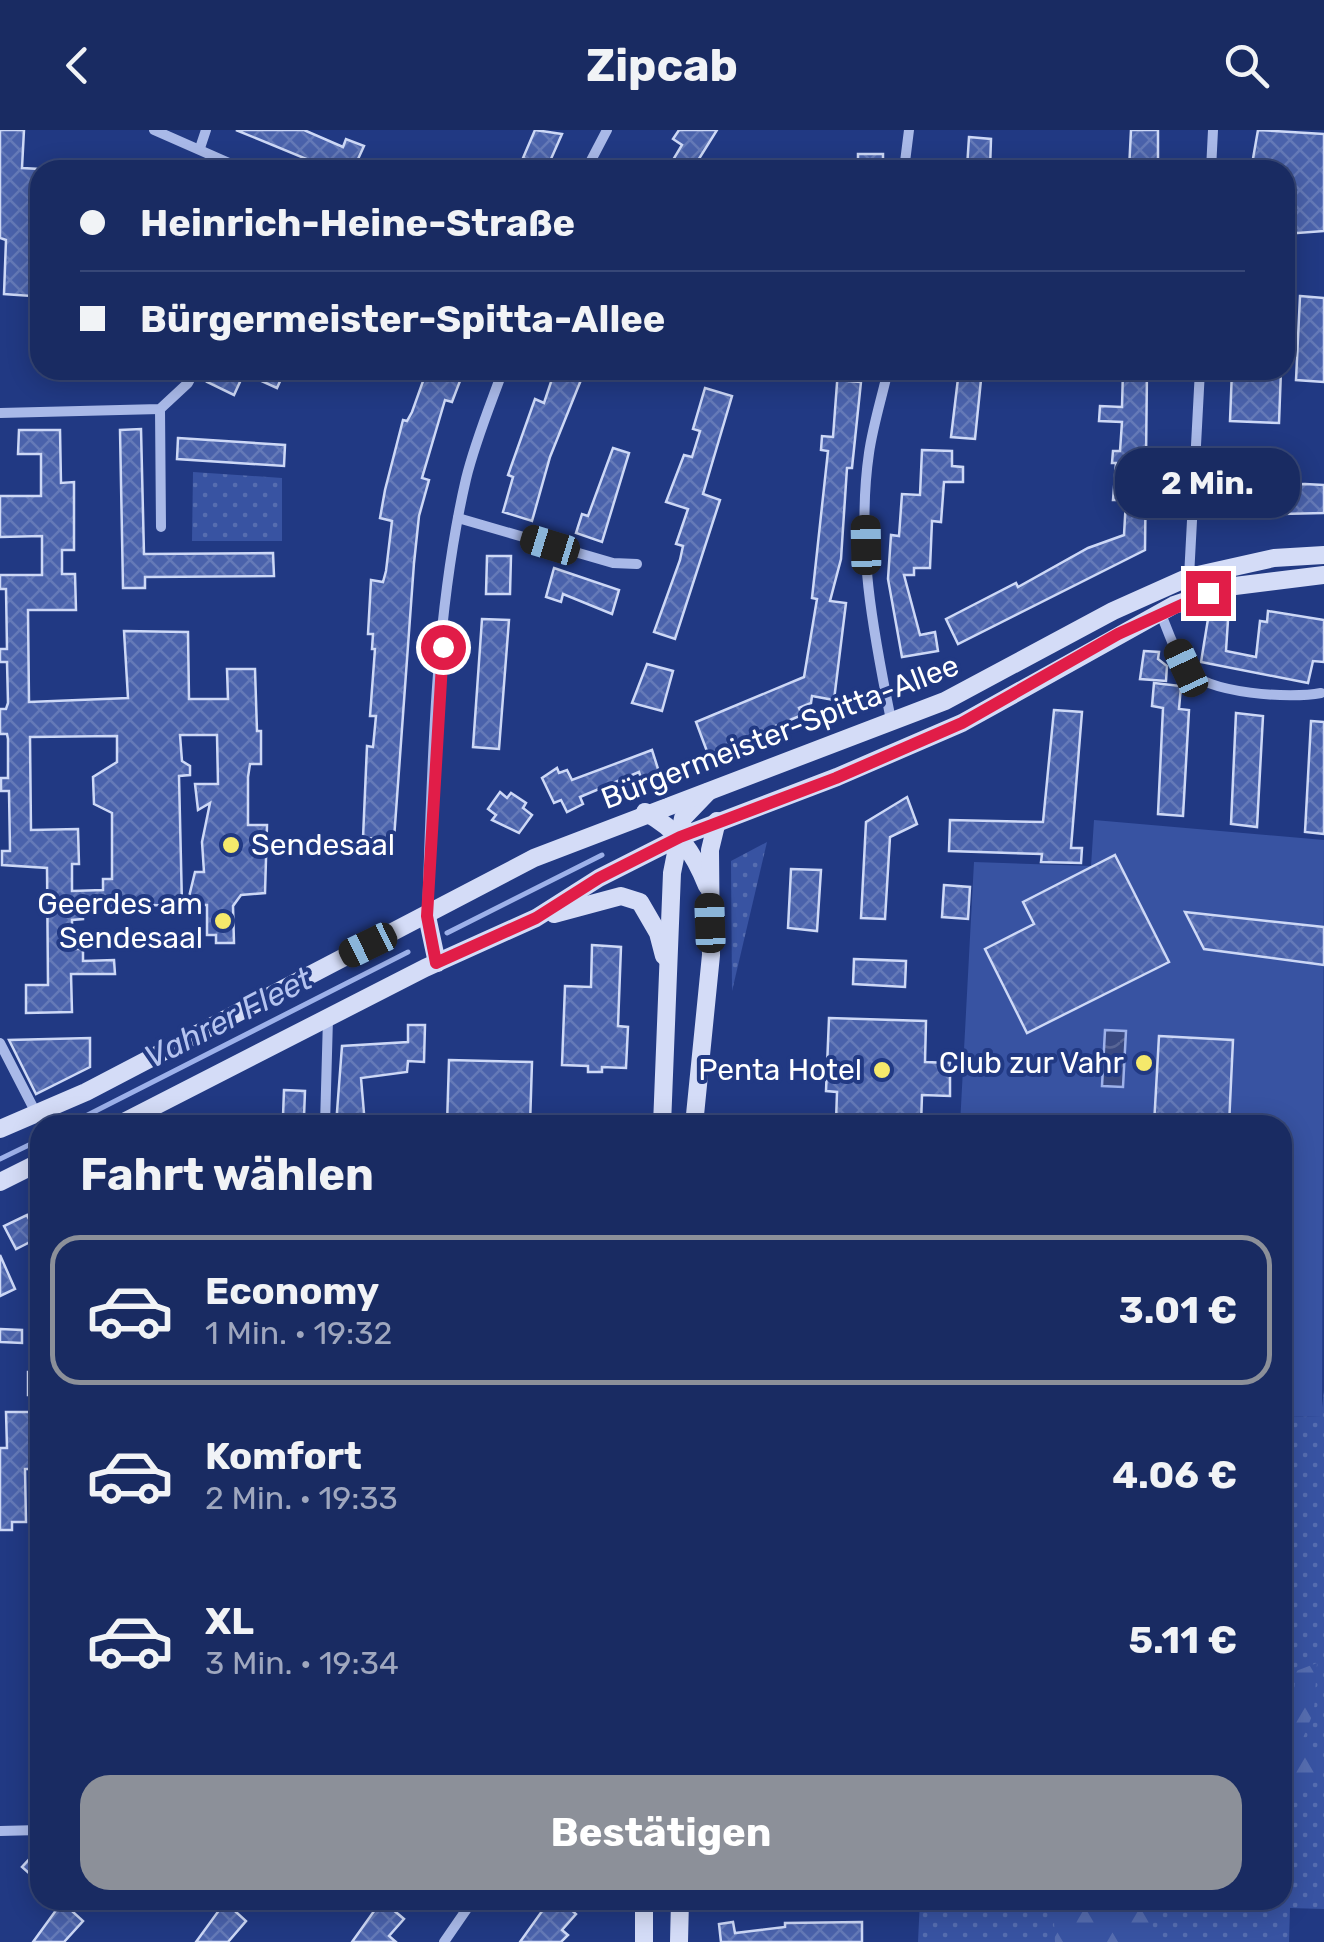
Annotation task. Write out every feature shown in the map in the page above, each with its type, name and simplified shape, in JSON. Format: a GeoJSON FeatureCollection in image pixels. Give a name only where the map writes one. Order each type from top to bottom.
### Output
{"type":"FeatureCollection","features":[{"type":"Feature","properties":{"kind":"main road","name":"Bürgermeister-Spitta-Allee"},"geometry":{"type":"LineString","coordinates":[[46,1115],[534,858],[645,812],[945,701],[1114,611],[1188,577],[1274,558],[1324,555]]}},
{"type":"Feature","properties":{"kind":"main road","name":"Bürgermeister-Spitta-Allee"},"geometry":{"type":"LineString","coordinates":[[137,1115],[436,963],[536,918],[599,878],[680,837],[951,728],[1160,612],[1227,587],[1324,575]]}},
{"type":"Feature","properties":{"kind":"main road"},"geometry":{"type":"LineString","coordinates":[[662,1115],[672,873],[683,818],[716,785]]}},
{"type":"Feature","properties":{"kind":"main road"},"geometry":{"type":"LineString","coordinates":[[645,812],[680,837],[696,856],[709,891]]}},
{"type":"Feature","properties":{"kind":"main road"},"geometry":{"type":"LineString","coordinates":[[695,1115],[711,955],[709,891],[717,821]]}},
{"type":"Feature","properties":{"kind":"main road"},"geometry":{"type":"LineString","coordinates":[[536,918],[621,896],[640,902],[658,934],[667,971]]}},
{"type":"Feature","properties":{"kind":"main road"},"geometry":{"type":"LineString","coordinates":[[427,916],[436,963]]}},
{"type":"Feature","properties":{"kind":"main road","name":"Bürgermeister-Spitta-Allee"},"geometry":{"type":"LineString","coordinates":[[0,1129],[30,1121]]}},
{"type":"Feature","properties":{"kind":"main road"},"geometry":{"type":"LineString","coordinates":[[0,1182],[30,1167]]}},
{"type":"Feature","properties":{"kind":"main road"},"geometry":{"type":"LineString","coordinates":[[644,1910],[644,1942]]}},
{"type":"Feature","properties":{"kind":"main road"},"geometry":{"type":"LineString","coordinates":[[679,1942],[680,1910]]}},
{"type":"Feature","properties":{"kind":"street"},"geometry":{"type":"LineString","coordinates":[[154,130],[225,160]]}},
{"type":"Feature","properties":{"kind":"street"},"geometry":{"type":"LineString","coordinates":[[200,148],[206,130]]}},
{"type":"Feature","properties":{"kind":"street"},"geometry":{"type":"LineString","coordinates":[[591,160],[606,130]]}},
{"type":"Feature","properties":{"kind":"street"},"geometry":{"type":"LineString","coordinates":[[905,160],[909,130]]}},
{"type":"Feature","properties":{"kind":"street"},"geometry":{"type":"LineString","coordinates":[[1212,160],[1213,130]]}},
{"type":"Feature","properties":{"kind":"street"},"geometry":{"type":"LineString","coordinates":[[0,413],[160,409],[190,380]]}},
{"type":"Feature","properties":{"kind":"street"},"geometry":{"type":"LineString","coordinates":[[427,916],[431,802],[458,518],[467,476],[500,380]]}},
{"type":"Feature","properties":{"kind":"street"},"geometry":{"type":"LineString","coordinates":[[886,380],[870,451],[865,509],[866,569],[891,720]]}},
{"type":"Feature","properties":{"kind":"street"},"geometry":{"type":"LineString","coordinates":[[1188,577],[1199,380]]}},
{"type":"Feature","properties":{"kind":"street"},"geometry":{"type":"LineString","coordinates":[[160,409],[161,527]]}},
{"type":"Feature","properties":{"kind":"street"},"geometry":{"type":"LineString","coordinates":[[458,518],[613,563],[637,564]]}},
{"type":"Feature","properties":{"kind":"street"},"geometry":{"type":"LineString","coordinates":[[1160,612],[1186,668],[1202,680],[1296,698],[1320,692]]}},
{"type":"Feature","properties":{"kind":"street"},"geometry":{"type":"LineString","coordinates":[[325,1115],[328,1017]]}},
{"type":"Feature","properties":{"kind":"street"},"geometry":{"type":"LineString","coordinates":[[0,1043],[36,1115]]}},
{"type":"Feature","properties":{"kind":"street"},"geometry":{"type":"LineString","coordinates":[[0,1831],[30,1830]]}},
{"type":"Feature","properties":{"kind":"street"},"geometry":{"type":"LineString","coordinates":[[444,1942],[467,1910]]}},
{"type":"Feature","properties":{"kind":"green space"},"geometry":{"type":"Polygon","coordinates":[[[193,472],[282,478],[282,541],[192,541],[193,472]]]}},
{"type":"Feature","properties":{"kind":"green space","name":"Club zur Vahr"},"geometry":{"type":"Polygon","coordinates":[[[1094,820],[1324,840],[1322,1416],[1292,1417],[1292,1115],[961,1115],[974,862],[1091,866],[1094,820]]]}},
{"type":"Feature","properties":{"kind":"green space"},"geometry":{"type":"Polygon","coordinates":[[[767,842],[732,991],[731,861],[767,842]]]}},
{"type":"Feature","properties":{"kind":"green space"},"geometry":{"type":"Polygon","coordinates":[[[1324,1390],[1324,1909],[1292,1908],[1292,1417],[1321,1416],[1324,1390]]]}},
{"type":"Feature","properties":{"kind":"green space"},"geometry":{"type":"Polygon","coordinates":[[[1317,1663],[1314,1711],[1301,1743],[1321,1751],[1319,1775],[1292,1791],[1292,1700],[1296,1671],[1317,1663]]]}},
{"type":"Feature","properties":{"kind":"green space"},"geometry":{"type":"Polygon","coordinates":[[[920,1910],[1290,1910],[1289,1942],[918,1942],[920,1910]]]}},
{"type":"Feature","properties":{"kind":"green space"},"geometry":{"type":"Polygon","coordinates":[[[1053,1910],[1151,1910],[1158,1942],[1055,1942],[1053,1910]]]}},
{"type":"Feature","properties":{"kind":"water"},"geometry":{"type":"Polygon","coordinates":[[[1105,1030],[1126,1031],[1123,1087],[1102,1086],[1105,1030]]]}},
{"type":"Feature","properties":{"kind":"building"},"geometry":{"type":"Polygon","coordinates":[[[0,130],[24,130],[22,168],[30,168],[30,296],[4,294],[6,240],[0,238],[0,130]]]}},
{"type":"Feature","properties":{"kind":"building"},"geometry":{"type":"Polygon","coordinates":[[[236,130],[304,130],[343,147],[346,139],[364,146],[358,160],[309,160],[236,130]]]}},
{"type":"Feature","properties":{"kind":"building"},"geometry":{"type":"Polygon","coordinates":[[[535,130],[562,134],[551,160],[523,158],[535,130]]]}},
{"type":"Feature","properties":{"kind":"building"},"geometry":{"type":"Polygon","coordinates":[[[679,130],[717,130],[698,160],[673,160],[682,145],[673,139],[679,130]]]}},
{"type":"Feature","properties":{"kind":"building"},"geometry":{"type":"Polygon","coordinates":[[[1131,130],[1158,130],[1158,160],[1130,160],[1131,130]]]}},
{"type":"Feature","properties":{"kind":"building"},"geometry":{"type":"Polygon","coordinates":[[[1258,130],[1324,134],[1324,231],[1295,233],[1295,160],[1253,160],[1258,130]]]}},
{"type":"Feature","properties":{"kind":"building"},"geometry":{"type":"Polygon","coordinates":[[[969,137],[991,139],[990,160],[968,160],[969,137]]]}},
{"type":"Feature","properties":{"kind":"building"},"geometry":{"type":"Polygon","coordinates":[[[858,154],[883,154],[883,160],[858,160],[858,154]]]}},
{"type":"Feature","properties":{"kind":"building"},"geometry":{"type":"Polygon","coordinates":[[[1300,296],[1324,298],[1324,382],[1296,380],[1300,296]]]}},
{"type":"Feature","properties":{"kind":"building"},"geometry":{"type":"Polygon","coordinates":[[[208,380],[241,380],[234,395],[208,380]]]}},
{"type":"Feature","properties":{"kind":"building"},"geometry":{"type":"Polygon","coordinates":[[[259,380],[281,380],[277,388],[259,380]]]}},
{"type":"Feature","properties":{"kind":"building"},"geometry":{"type":"Polygon","coordinates":[[[423,380],[460,381],[452,402],[445,400],[422,478],[429,480],[419,516],[414,563],[394,839],[363,838],[367,746],[373,747],[376,716],[370,716],[375,649],[373,634],[368,634],[371,580],[383,582],[386,571],[392,521],[380,518],[403,420],[407,421],[423,380]]]}},
{"type":"Feature","properties":{"kind":"building"},"geometry":{"type":"Polygon","coordinates":[[[552,380],[581,380],[550,457],[532,521],[503,512],[513,477],[508,475],[535,399],[544,403],[552,380]]]}},
{"type":"Feature","properties":{"kind":"building"},"geometry":{"type":"Polygon","coordinates":[[[837,380],[861,382],[852,468],[847,468],[841,559],[830,601],[846,603],[834,700],[812,696],[811,703],[799,708],[802,715],[708,754],[696,722],[804,677],[817,599],[812,598],[828,451],[821,450],[822,436],[833,437],[837,380]]]}},
{"type":"Feature","properties":{"kind":"building"},"geometry":{"type":"Polygon","coordinates":[[[958,380],[981,380],[975,439],[951,437],[958,380]]]}},
{"type":"Feature","properties":{"kind":"building"},"geometry":{"type":"Polygon","coordinates":[[[1123,380],[1147,380],[1145,550],[958,644],[946,619],[1016,583],[1018,587],[1088,548],[1124,535],[1126,500],[1113,500],[1116,463],[1112,463],[1113,451],[1120,451],[1122,422],[1099,421],[1100,406],[1122,407],[1123,380]]]}},
{"type":"Feature","properties":{"kind":"building"},"geometry":{"type":"Polygon","coordinates":[[[1232,380],[1281,380],[1279,423],[1230,421],[1232,380]]]}},
{"type":"Feature","properties":{"kind":"building"},"geometry":{"type":"Polygon","coordinates":[[[705,388],[732,396],[703,494],[720,500],[675,639],[654,632],[680,560],[683,546],[676,544],[688,509],[666,502],[684,455],[692,457],[700,431],[693,429],[705,388]]]}},
{"type":"Feature","properties":{"kind":"building"},"geometry":{"type":"Polygon","coordinates":[[[141,429],[144,554],[273,553],[274,576],[145,577],[145,588],[123,588],[120,430],[141,429]]]}},
{"type":"Feature","properties":{"kind":"building"},"geometry":{"type":"Polygon","coordinates":[[[19,430],[60,430],[61,483],[74,482],[74,550],[62,550],[62,574],[75,574],[76,610],[28,610],[29,702],[128,698],[124,631],[188,632],[189,699],[228,699],[227,669],[255,669],[257,731],[261,731],[261,764],[250,764],[248,777],[248,825],[267,825],[265,893],[241,895],[233,906],[234,943],[216,943],[216,935],[207,935],[207,905],[187,905],[195,872],[204,872],[202,842],[210,803],[198,810],[195,784],[218,784],[217,735],[180,735],[182,761],[190,766],[190,775],[179,776],[182,905],[83,906],[83,919],[72,920],[72,949],[83,949],[83,961],[114,960],[115,974],[71,974],[72,1012],[26,1013],[26,985],[48,985],[47,868],[2,865],[2,851],[10,851],[9,791],[1,791],[1,778],[8,778],[8,739],[7,734],[0,734],[0,709],[6,709],[8,703],[7,662],[0,662],[0,649],[7,649],[6,589],[0,589],[0,575],[42,575],[42,536],[0,537],[0,496],[41,496],[41,454],[18,454],[19,430]],[[117,736],[30,737],[31,830],[78,829],[79,864],[72,864],[72,891],[103,890],[103,879],[112,879],[112,813],[94,804],[93,777],[117,762],[117,736]]]}},
{"type":"Feature","properties":{"kind":"building"},"geometry":{"type":"Polygon","coordinates":[[[178,438],[285,445],[284,466],[177,459],[178,438]]]}},
{"type":"Feature","properties":{"kind":"building"},"geometry":{"type":"Polygon","coordinates":[[[613,448],[629,453],[602,542],[576,533],[582,514],[588,516],[613,448]]]}},
{"type":"Feature","properties":{"kind":"building"},"geometry":{"type":"Polygon","coordinates":[[[922,450],[952,451],[952,466],[963,467],[963,482],[944,482],[941,522],[932,521],[930,568],[914,568],[914,575],[904,575],[920,635],[935,632],[938,651],[902,657],[888,579],[891,535],[899,536],[902,494],[920,495],[922,450]]]}},
{"type":"Feature","properties":{"kind":"building"},"geometry":{"type":"Polygon","coordinates":[[[1272,485],[1324,485],[1324,513],[1231,515],[1231,491],[1272,493],[1272,485]]]}},
{"type":"Feature","properties":{"kind":"building"},"geometry":{"type":"Polygon","coordinates":[[[487,556],[511,556],[510,594],[486,594],[487,556]]]}},
{"type":"Feature","properties":{"kind":"building"},"geometry":{"type":"Polygon","coordinates":[[[554,568],[619,590],[612,614],[563,594],[561,602],[546,597],[554,568]]]}},
{"type":"Feature","properties":{"kind":"building"},"geometry":{"type":"Polygon","coordinates":[[[1268,611],[1324,620],[1324,662],[1313,661],[1308,683],[1201,662],[1208,619],[1228,620],[1226,651],[1256,657],[1260,621],[1267,622],[1268,611]]]}},
{"type":"Feature","properties":{"kind":"building"},"geometry":{"type":"Polygon","coordinates":[[[482,619],[509,620],[499,749],[473,747],[482,619]]]}},
{"type":"Feature","properties":{"kind":"building"},"geometry":{"type":"Polygon","coordinates":[[[1144,651],[1159,652],[1158,659],[1167,666],[1166,681],[1140,679],[1144,651]]]}},
{"type":"Feature","properties":{"kind":"building"},"geometry":{"type":"Polygon","coordinates":[[[647,664],[673,671],[662,711],[632,703],[647,664]]]}},
{"type":"Feature","properties":{"kind":"building"},"geometry":{"type":"Polygon","coordinates":[[[1154,683],[1181,686],[1179,709],[1189,710],[1183,816],[1158,814],[1163,708],[1152,706],[1154,683]]]}},
{"type":"Feature","properties":{"kind":"building"},"geometry":{"type":"Polygon","coordinates":[[[1054,710],[1082,712],[1071,848],[1082,848],[1081,863],[1041,862],[1042,854],[949,851],[950,820],[1043,822],[1054,710]]]}},
{"type":"Feature","properties":{"kind":"building"},"geometry":{"type":"Polygon","coordinates":[[[1236,713],[1263,716],[1257,827],[1231,824],[1236,713]]]}},
{"type":"Feature","properties":{"kind":"building"},"geometry":{"type":"Polygon","coordinates":[[[1311,721],[1324,722],[1324,834],[1305,832],[1311,721]]]}},
{"type":"Feature","properties":{"kind":"building"},"geometry":{"type":"Polygon","coordinates":[[[652,750],[659,772],[641,778],[639,772],[580,797],[583,804],[567,812],[561,800],[554,803],[542,778],[557,768],[559,773],[567,770],[572,780],[652,750]]]}},
{"type":"Feature","properties":{"kind":"building"},"geometry":{"type":"Polygon","coordinates":[[[500,792],[507,798],[511,793],[526,803],[523,808],[532,815],[519,833],[492,820],[496,815],[488,809],[500,792]]]}},
{"type":"Feature","properties":{"kind":"building"},"geometry":{"type":"Polygon","coordinates":[[[907,797],[917,824],[890,837],[885,919],[861,918],[866,822],[907,797]]]}},
{"type":"Feature","properties":{"kind":"building"},"geometry":{"type":"Polygon","coordinates":[[[1115,855],[1169,962],[1027,1033],[985,949],[1034,924],[1023,902],[1115,855]]]}},
{"type":"Feature","properties":{"kind":"building"},"geometry":{"type":"Polygon","coordinates":[[[791,869],[821,870],[817,931],[788,928],[791,869]]]}},
{"type":"Feature","properties":{"kind":"building"},"geometry":{"type":"Polygon","coordinates":[[[944,885],[970,887],[968,919],[942,917],[944,885]]]}},
{"type":"Feature","properties":{"kind":"building"},"geometry":{"type":"Polygon","coordinates":[[[1185,912],[1324,927],[1324,965],[1204,949],[1185,912]]]}},
{"type":"Feature","properties":{"kind":"building"},"geometry":{"type":"Polygon","coordinates":[[[592,945],[621,947],[618,1026],[628,1027],[626,1068],[602,1067],[602,1072],[588,1072],[588,1066],[562,1065],[565,986],[591,987],[592,945]]]}},
{"type":"Feature","properties":{"kind":"building"},"geometry":{"type":"Polygon","coordinates":[[[854,959],[906,961],[905,987],[853,984],[854,959]]]}},
{"type":"Feature","properties":{"kind":"building"},"geometry":{"type":"Polygon","coordinates":[[[829,1018],[926,1021],[925,1062],[950,1063],[950,1096],[922,1095],[921,1115],[836,1115],[837,1092],[826,1091],[829,1018]]]}},
{"type":"Feature","properties":{"kind":"building"},"geometry":{"type":"Polygon","coordinates":[[[408,1025],[425,1025],[424,1062],[408,1061],[407,1072],[361,1078],[364,1115],[337,1115],[342,1046],[408,1042],[408,1025]]]}},
{"type":"Feature","properties":{"kind":"building"},"geometry":{"type":"Polygon","coordinates":[[[1159,1036],[1233,1040],[1229,1115],[1155,1115],[1159,1036]]]}},
{"type":"Feature","properties":{"kind":"building"},"geometry":{"type":"Polygon","coordinates":[[[90,1038],[90,1067],[36,1094],[9,1040],[90,1038]]]}},
{"type":"Feature","properties":{"kind":"building"},"geometry":{"type":"Polygon","coordinates":[[[449,1060],[532,1062],[530,1115],[447,1115],[449,1060]]]}},
{"type":"Feature","properties":{"kind":"building"},"geometry":{"type":"Polygon","coordinates":[[[284,1090],[305,1091],[304,1115],[283,1115],[284,1090]]]}},
{"type":"Feature","properties":{"kind":"building"},"geometry":{"type":"Polygon","coordinates":[[[27,1215],[30,1242],[16,1249],[4,1226],[27,1215]]]}},
{"type":"Feature","properties":{"kind":"building"},"geometry":{"type":"Polygon","coordinates":[[[0,1255],[15,1289],[0,1296],[0,1255]]]}},
{"type":"Feature","properties":{"kind":"building"},"geometry":{"type":"Polygon","coordinates":[[[0,1329],[22,1330],[22,1343],[0,1342],[0,1329]]]}},
{"type":"Feature","properties":{"kind":"building"},"geometry":{"type":"Polygon","coordinates":[[[6,1412],[30,1412],[26,1522],[12,1522],[12,1530],[0,1530],[0,1448],[7,1448],[6,1412]]]}},
{"type":"Feature","properties":{"kind":"building"},"geometry":{"type":"Polygon","coordinates":[[[30,1858],[30,1874],[22,1867],[30,1858]]]}},
{"type":"Feature","properties":{"kind":"building"},"geometry":{"type":"Polygon","coordinates":[[[56,1910],[71,1910],[83,1921],[64,1942],[33,1942],[56,1910]]]}},
{"type":"Feature","properties":{"kind":"building"},"geometry":{"type":"Polygon","coordinates":[[[219,1910],[234,1910],[246,1921],[228,1942],[196,1942],[219,1910]]]}},
{"type":"Feature","properties":{"kind":"building"},"geometry":{"type":"Polygon","coordinates":[[[375,1910],[393,1910],[404,1919],[389,1936],[396,1942],[352,1942],[375,1910]]]}},
{"type":"Feature","properties":{"kind":"building"},"geometry":{"type":"Polygon","coordinates":[[[543,1910],[571,1910],[576,1914],[562,1930],[568,1935],[561,1942],[520,1942],[543,1910]]]}},
{"type":"Feature","properties":{"kind":"building"},"geometry":{"type":"Polygon","coordinates":[[[733,1922],[735,1933],[785,1927],[785,1923],[862,1922],[862,1942],[721,1942],[719,1924],[733,1922]]]}},
{"type":"Feature","properties":{"kind":"waterway","name":"Vahrer Fleet"},"geometry":{"type":"LineString","coordinates":[[447,933],[602,855]]}},
{"type":"Feature","properties":{"kind":"waterway","name":"Vahrer Fleet"},"geometry":{"type":"LineString","coordinates":[[88,1115],[408,952]]}},
{"type":"Feature","properties":{"kind":"waterway","name":"Vahrer Fleet"},"geometry":{"type":"LineString","coordinates":[[0,1159],[30,1144]]}},
{"type":"Feature","properties":{"kind":"place","name":"Sendesaal"},"geometry":{"type":"Point","coordinates":[231,845]}},
{"type":"Feature","properties":{"kind":"place","name":"Geerdes am Sendesaal"},"geometry":{"type":"Point","coordinates":[223,921]}},
{"type":"Feature","properties":{"kind":"place","name":"Club zur Vahr"},"geometry":{"type":"Point","coordinates":[1144,1063]}},
{"type":"Feature","properties":{"kind":"place","name":"Penta Hotel"},"geometry":{"type":"Point","coordinates":[882,1070]}},
{"type":"Feature","properties":{"kind":"route"},"geometry":{"type":"LineString","coordinates":[[443,647],[427,916],[436,963],[536,918],[599,878],[680,837],[836,778],[962,723],[1118,634],[1174,605],[1208,593]]}}]}
